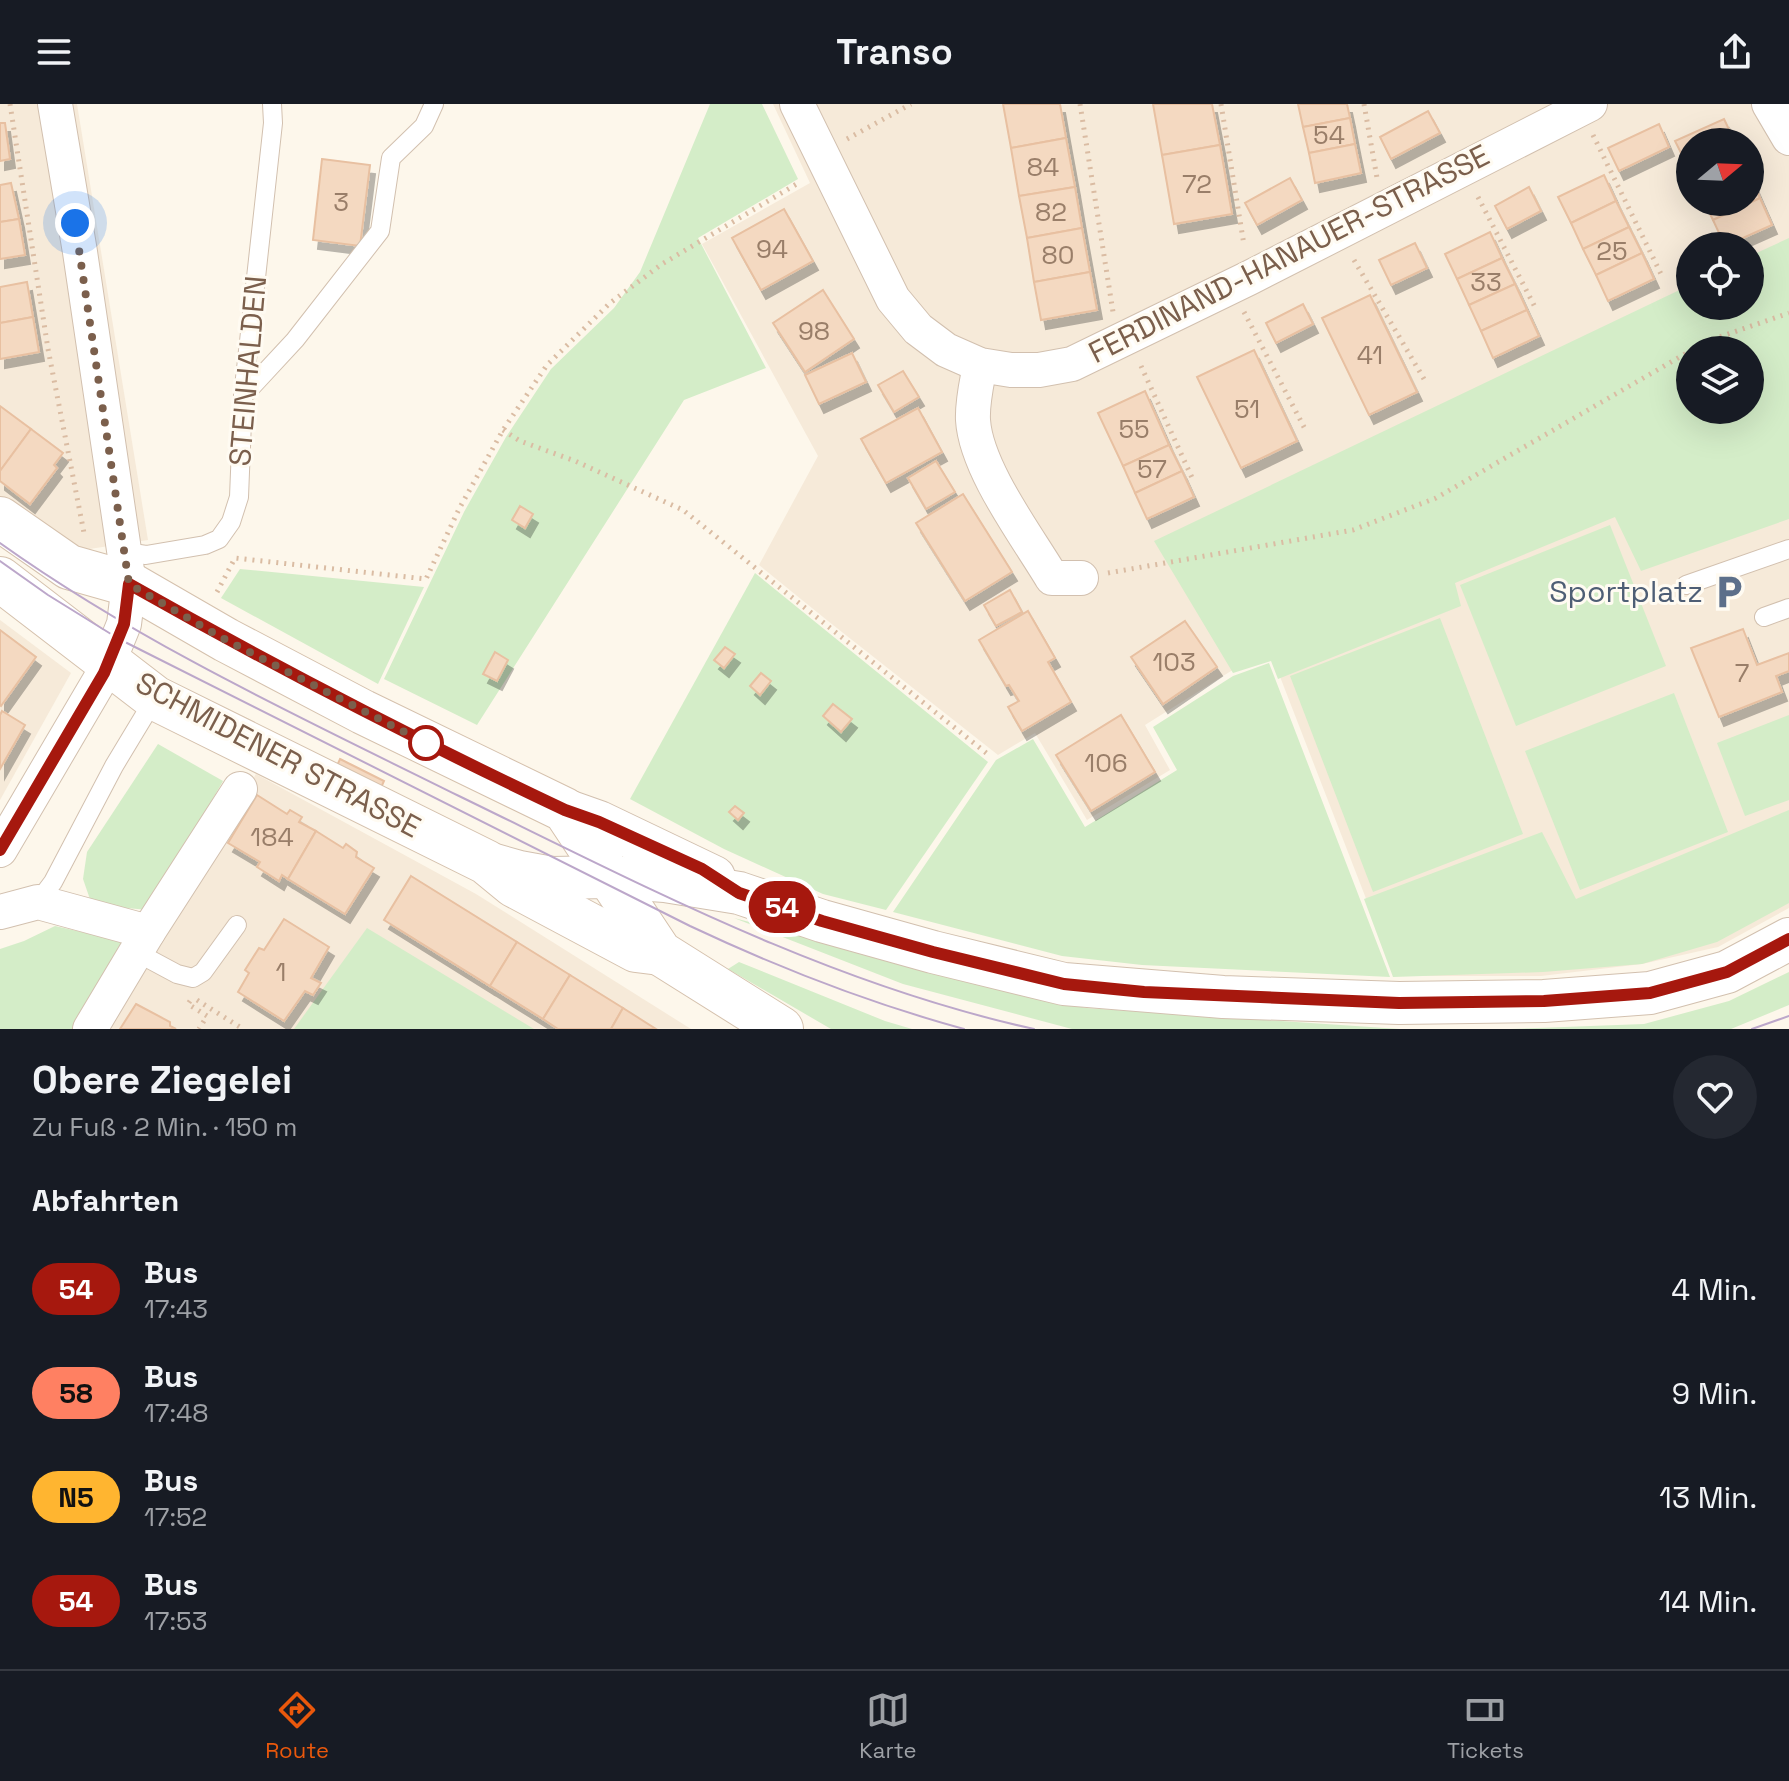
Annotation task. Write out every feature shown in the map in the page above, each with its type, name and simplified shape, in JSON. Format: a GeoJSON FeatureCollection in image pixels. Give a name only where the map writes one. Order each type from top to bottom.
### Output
{"type":"FeatureCollection","features":[{"type":"Feature","properties":{"kind":"main road"},"geometry":{"type":"LineString","coordinates":[[0,519],[69,567],[101,574],[128,568],[226,640],[363,712],[565,810]]}},
{"type":"Feature","properties":{"kind":"main road","name":"SCHMIDENER STRASSE"},"geometry":{"type":"LineString","coordinates":[[0,579],[155,698],[486,862],[514,885],[636,950],[660,953]]}},
{"type":"Feature","properties":{"kind":"main road","name":"SCHMIDENER STRASSE"},"geometry":{"type":"LineString","coordinates":[[565,810],[660,953],[781,1029]]}},
{"type":"Feature","properties":{"kind":"street"},"geometry":{"type":"LineString","coordinates":[[0,850],[109,661],[124,624],[128,568],[55,104]]}},
{"type":"Feature","properties":{"kind":"street","name":"FERDINAND-HANAUER-STRASSE"},"geometry":{"type":"LineString","coordinates":[[797,104],[893,299],[918,329],[946,350],[980,365],[1011,370],[1039,370],[1072,364],[1231,287],[1586,106]]}},
{"type":"Feature","properties":{"kind":"street"},"geometry":{"type":"LineString","coordinates":[[1769,104],[1789,138]]}},
{"type":"Feature","properties":{"kind":"street"},"geometry":{"type":"LineString","coordinates":[[980,365],[973,419],[978,444],[992,478],[1052,578],[1081,578]]}},
{"type":"Feature","properties":{"kind":"street"},"geometry":{"type":"LineString","coordinates":[[90,1029],[240,789]]}},
{"type":"Feature","properties":{"kind":"street"},"geometry":{"type":"LineString","coordinates":[[565,810],[599,822],[702,869],[739,893]]}},
{"type":"Feature","properties":{"kind":"street","name":"SCHMIDENER STRASSE"},"geometry":{"type":"LineString","coordinates":[[486,862],[552,878],[608,877]]}},
{"type":"Feature","properties":{"kind":"street"},"geometry":{"type":"LineString","coordinates":[[608,877],[665,881],[739,893],[822,921],[1064,984],[1223,997],[1428,1002],[1544,1001],[1650,993],[1727,972],[1789,939]]}},
{"type":"Feature","properties":{"kind":"street"},"geometry":{"type":"LineString","coordinates":[[0,912],[38,902],[142,942]]}},
{"type":"Feature","properties":{"kind":"lane","name":"STEINHALDEN"},"geometry":{"type":"LineString","coordinates":[[128,568],[146,555],[205,545],[219,539],[231,522],[239,497],[243,396],[273,123],[272,104]]}},
{"type":"Feature","properties":{"kind":"lane"},"geometry":{"type":"LineString","coordinates":[[243,396],[295,340],[380,231],[391,158],[424,126],[434,104]]}},
{"type":"Feature","properties":{"kind":"lane"},"geometry":{"type":"LineString","coordinates":[[1686,585],[1789,549]]}},
{"type":"Feature","properties":{"kind":"lane"},"geometry":{"type":"LineString","coordinates":[[1764,617],[1789,608]]}},
{"type":"Feature","properties":{"kind":"lane"},"geometry":{"type":"LineString","coordinates":[[38,902],[53,882],[114,766],[155,698]]}},
{"type":"Feature","properties":{"kind":"lane"},"geometry":{"type":"LineString","coordinates":[[142,942],[177,974],[193,978],[203,972],[237,925]]}},
{"type":"Feature","properties":{"kind":"path"},"geometry":{"type":"LineString","coordinates":[[10,104],[48,349],[86,541]]}},
{"type":"Feature","properties":{"kind":"path"},"geometry":{"type":"LineString","coordinates":[[215,596],[235,558],[426,579],[459,509],[503,430],[547,365],[610,303],[662,264],[911,104]]}},
{"type":"Feature","properties":{"kind":"path"},"geometry":{"type":"LineString","coordinates":[[1080,104],[1122,339],[1194,482]]}},
{"type":"Feature","properties":{"kind":"path"},"geometry":{"type":"LineString","coordinates":[[1221,104],[1239,218]]}},
{"type":"Feature","properties":{"kind":"path"},"geometry":{"type":"LineString","coordinates":[[1364,104],[1382,208]]}},
{"type":"Feature","properties":{"kind":"path"},"geometry":{"type":"LineString","coordinates":[[1586,106],[1661,274]]}},
{"type":"Feature","properties":{"kind":"path"},"geometry":{"type":"LineString","coordinates":[[1463,168],[1536,309]]}},
{"type":"Feature","properties":{"kind":"path"},"geometry":{"type":"LineString","coordinates":[[1337,231],[1424,379]]}},
{"type":"Feature","properties":{"kind":"path"},"geometry":{"type":"LineString","coordinates":[[1231,287],[1305,429]]}},
{"type":"Feature","properties":{"kind":"path"},"geometry":{"type":"LineString","coordinates":[[1722,336],[1789,313]]}},
{"type":"Feature","properties":{"kind":"path"},"geometry":{"type":"LineString","coordinates":[[1081,578],[1353,530],[1436,498],[1676,358]]}},
{"type":"Feature","properties":{"kind":"path"},"geometry":{"type":"LineString","coordinates":[[503,430],[520,441],[575,461],[683,510],[990,756]]}},
{"type":"Feature","properties":{"kind":"path"},"geometry":{"type":"LineString","coordinates":[[188,1004],[207,1016],[199,1029]]}},
{"type":"Feature","properties":{"kind":"shaded area"},"geometry":{"type":"Polygon","coordinates":[[[0,104],[77,104],[148,540],[70,552],[0,502],[0,104]]]}},
{"type":"Feature","properties":{"kind":"shaded area"},"geometry":{"type":"Polygon","coordinates":[[[773,104],[1789,104],[1789,908],[1718,947],[1642,964],[1541,976],[1396,976],[1272,656],[1231,671],[1145,725],[1170,770],[1087,820],[1035,733],[998,755],[759,565],[818,456],[702,244],[810,183],[773,104]]]}},
{"type":"Feature","properties":{"kind":"shaded area"},"geometry":{"type":"Polygon","coordinates":[[[0,620],[71,673],[0,800],[0,620]]]}},
{"type":"Feature","properties":{"kind":"shaded area"},"geometry":{"type":"Polygon","coordinates":[[[256,774],[476,894],[691,1029],[105,1029],[160,931],[256,774]]]}},
{"type":"Feature","properties":{"kind":"green space"},"geometry":{"type":"Polygon","coordinates":[[[710,104],[762,104],[798,179],[698,238],[766,368],[684,400],[477,725],[384,679],[464,512],[506,437],[551,369],[614,308],[640,272],[710,104]]]}},
{"type":"Feature","properties":{"kind":"green space"},"geometry":{"type":"Polygon","coordinates":[[[1789,238],[1789,519],[1641,571],[1615,517],[1455,583],[1461,606],[1278,679],[1271,661],[1233,673],[1154,541],[1676,292],[1676,320],[1764,320],[1764,250],[1789,238]]]}},
{"type":"Feature","properties":{"kind":"green space"},"geometry":{"type":"Polygon","coordinates":[[[1610,525],[1666,666],[1516,726],[1460,585],[1610,525]]]}},
{"type":"Feature","properties":{"kind":"green space"},"geometry":{"type":"Polygon","coordinates":[[[240,569],[424,587],[378,684],[221,598],[240,569]]]}},
{"type":"Feature","properties":{"kind":"green space"},"geometry":{"type":"Polygon","coordinates":[[[755,573],[988,762],[886,910],[823,894],[724,849],[630,799],[755,573]]]}},
{"type":"Feature","properties":{"kind":"green space"},"geometry":{"type":"Polygon","coordinates":[[[1440,618],[1523,834],[1373,892],[1290,676],[1440,618]]]}},
{"type":"Feature","properties":{"kind":"green space"},"geometry":{"type":"Polygon","coordinates":[[[1269,663],[1390,977],[1142,965],[1062,956],[893,912],[996,760],[1033,739],[1085,827],[1177,770],[1153,727],[1233,676],[1269,663]]]}},
{"type":"Feature","properties":{"kind":"green space"},"geometry":{"type":"Polygon","coordinates":[[[1674,693],[1728,832],[1580,890],[1525,751],[1674,693]]]}},
{"type":"Feature","properties":{"kind":"green space"},"geometry":{"type":"Polygon","coordinates":[[[1789,715],[1789,800],[1745,816],[1717,743],[1789,715]]]}},
{"type":"Feature","properties":{"kind":"green space"},"geometry":{"type":"Polygon","coordinates":[[[158,744],[223,781],[149,910],[92,905],[83,879],[87,852],[158,744]]]}},
{"type":"Feature","properties":{"kind":"green space"},"geometry":{"type":"Polygon","coordinates":[[[1789,810],[1789,903],[1717,942],[1642,964],[1543,972],[1393,977],[1364,899],[1542,832],[1576,899],[1789,810]]]}},
{"type":"Feature","properties":{"kind":"green space"},"geometry":{"type":"Polygon","coordinates":[[[734,918],[1086,1008],[1400,1029],[1072,1029],[903,984],[734,918]]]}},
{"type":"Feature","properties":{"kind":"green space"},"geometry":{"type":"Polygon","coordinates":[[[55,926],[121,941],[123,955],[82,1029],[0,1029],[0,949],[55,926]]]}},
{"type":"Feature","properties":{"kind":"green space"},"geometry":{"type":"Polygon","coordinates":[[[367,928],[534,1029],[294,1029],[367,928]]]}},
{"type":"Feature","properties":{"kind":"green space"},"geometry":{"type":"Polygon","coordinates":[[[739,962],[912,1029],[831,1029],[728,969],[739,962]]]}},
{"type":"Feature","properties":{"kind":"green space"},"geometry":{"type":"Polygon","coordinates":[[[1789,972],[1789,1005],[1731,1029],[1510,1029],[1644,1024],[1729,1001],[1789,972]]]}},
{"type":"Feature","properties":{"kind":"building"},"geometry":{"type":"Polygon","coordinates":[[[1003,104],[1060,104],[1066,138],[1011,148],[1003,104]]]}},
{"type":"Feature","properties":{"kind":"building"},"geometry":{"type":"Polygon","coordinates":[[[1153,104],[1212,104],[1220,145],[1162,155],[1153,104]]]}},
{"type":"Feature","properties":{"kind":"building"},"geometry":{"type":"Polygon","coordinates":[[[1298,104],[1347,104],[1350,118],[1303,127],[1298,104]]]}},
{"type":"Feature","properties":{"kind":"building"},"geometry":{"type":"Polygon","coordinates":[[[1428,111],[1440,133],[1391,159],[1380,137],[1428,111]]]}},
{"type":"Feature","properties":{"kind":"building"},"geometry":{"type":"Polygon","coordinates":[[[1350,118],[1355,144],[1309,153],[1303,127],[1350,118]]]}},
{"type":"Feature","properties":{"kind":"building"},"geometry":{"type":"Polygon","coordinates":[[[1724,119],[1728,128],[1704,128],[1724,119]]]}},
{"type":"Feature","properties":{"kind":"building"},"geometry":{"type":"Polygon","coordinates":[[[0,123],[5,123],[10,159],[0,161],[0,123]]]}},
{"type":"Feature","properties":{"kind":"building"},"geometry":{"type":"Polygon","coordinates":[[[1659,124],[1669,147],[1619,171],[1608,148],[1659,124]]]}},
{"type":"Feature","properties":{"kind":"building"},"geometry":{"type":"Polygon","coordinates":[[[1066,138],[1075,187],[1019,196],[1011,148],[1066,138]]]}},
{"type":"Feature","properties":{"kind":"building"},"geometry":{"type":"Polygon","coordinates":[[[1355,144],[1361,173],[1315,183],[1309,153],[1355,144]]]}},
{"type":"Feature","properties":{"kind":"building"},"geometry":{"type":"Polygon","coordinates":[[[1220,145],[1232,214],[1174,224],[1162,155],[1220,145]]]}},
{"type":"Feature","properties":{"kind":"building"},"geometry":{"type":"Polygon","coordinates":[[[322,159],[370,165],[360,246],[313,240],[322,159]]]}},
{"type":"Feature","properties":{"kind":"building"},"geometry":{"type":"Polygon","coordinates":[[[1604,175],[1616,201],[1571,223],[1558,197],[1604,175]]]}},
{"type":"Feature","properties":{"kind":"building"},"geometry":{"type":"Polygon","coordinates":[[[1290,178],[1302,200],[1257,225],[1245,203],[1290,178]]]}},
{"type":"Feature","properties":{"kind":"building"},"geometry":{"type":"Polygon","coordinates":[[[11,183],[19,219],[0,222],[0,185],[11,183]]]}},
{"type":"Feature","properties":{"kind":"building"},"geometry":{"type":"Polygon","coordinates":[[[1075,187],[1082,228],[1027,238],[1019,196],[1075,187]]]}},
{"type":"Feature","properties":{"kind":"building"},"geometry":{"type":"Polygon","coordinates":[[[1529,187],[1541,211],[1507,229],[1495,206],[1529,187]]]}},
{"type":"Feature","properties":{"kind":"building"},"geometry":{"type":"Polygon","coordinates":[[[1616,201],[1629,227],[1583,249],[1571,223],[1616,201]]]}},
{"type":"Feature","properties":{"kind":"building"},"geometry":{"type":"Polygon","coordinates":[[[1764,207],[1772,225],[1756,232],[1719,232],[1713,220],[1722,216],[1764,216],[1764,207]]]}},
{"type":"Feature","properties":{"kind":"building"},"geometry":{"type":"Polygon","coordinates":[[[784,209],[813,261],[761,290],[732,238],[784,209]]]}},
{"type":"Feature","properties":{"kind":"building"},"geometry":{"type":"Polygon","coordinates":[[[19,219],[25,255],[0,259],[0,222],[19,219]]]}},
{"type":"Feature","properties":{"kind":"building"},"geometry":{"type":"Polygon","coordinates":[[[1629,227],[1642,253],[1596,275],[1583,249],[1629,227]]]}},
{"type":"Feature","properties":{"kind":"building"},"geometry":{"type":"Polygon","coordinates":[[[1082,228],[1090,272],[1034,282],[1027,238],[1082,228]]]}},
{"type":"Feature","properties":{"kind":"building"},"geometry":{"type":"Polygon","coordinates":[[[1490,232],[1502,258],[1457,279],[1445,254],[1490,232]]]}},
{"type":"Feature","properties":{"kind":"building"},"geometry":{"type":"Polygon","coordinates":[[[1415,243],[1427,268],[1391,285],[1379,260],[1415,243]]]}},
{"type":"Feature","properties":{"kind":"building"},"geometry":{"type":"Polygon","coordinates":[[[1642,253],[1654,279],[1608,301],[1596,275],[1642,253]]]}},
{"type":"Feature","properties":{"kind":"building"},"geometry":{"type":"Polygon","coordinates":[[[1502,258],[1515,284],[1469,305],[1457,279],[1502,258]]]}},
{"type":"Feature","properties":{"kind":"building"},"geometry":{"type":"Polygon","coordinates":[[[1090,272],[1097,310],[1041,320],[1034,282],[1090,272]]]}},
{"type":"Feature","properties":{"kind":"building"},"geometry":{"type":"Polygon","coordinates":[[[27,282],[33,317],[0,323],[0,287],[27,282]]]}},
{"type":"Feature","properties":{"kind":"building"},"geometry":{"type":"Polygon","coordinates":[[[1515,284],[1527,310],[1481,331],[1469,305],[1515,284]]]}},
{"type":"Feature","properties":{"kind":"building"},"geometry":{"type":"Polygon","coordinates":[[[823,290],[854,339],[805,372],[773,323],[823,290]]]}},
{"type":"Feature","properties":{"kind":"building"},"geometry":{"type":"Polygon","coordinates":[[[1370,295],[1417,392],[1369,415],[1322,318],[1370,295]]]}},
{"type":"Feature","properties":{"kind":"building"},"geometry":{"type":"Polygon","coordinates":[[[1303,304],[1313,324],[1276,343],[1266,323],[1303,304]]]}},
{"type":"Feature","properties":{"kind":"building"},"geometry":{"type":"Polygon","coordinates":[[[1527,310],[1539,336],[1493,358],[1481,331],[1527,310]]]}},
{"type":"Feature","properties":{"kind":"building"},"geometry":{"type":"Polygon","coordinates":[[[33,317],[39,352],[0,359],[0,323],[33,317]]]}},
{"type":"Feature","properties":{"kind":"building"},"geometry":{"type":"Polygon","coordinates":[[[1254,350],[1297,441],[1241,468],[1197,377],[1254,350]]]}},
{"type":"Feature","properties":{"kind":"building"},"geometry":{"type":"Polygon","coordinates":[[[852,353],[866,382],[819,404],[805,375],[852,353]]]}},
{"type":"Feature","properties":{"kind":"building"},"geometry":{"type":"Polygon","coordinates":[[[903,371],[919,397],[894,412],[878,385],[903,371]]]}},
{"type":"Feature","properties":{"kind":"building"},"geometry":{"type":"Polygon","coordinates":[[[1145,391],[1169,445],[1123,466],[1098,413],[1145,391]]]}},
{"type":"Feature","properties":{"kind":"building"},"geometry":{"type":"Polygon","coordinates":[[[0,406],[31,429],[0,471],[0,406]]]}},
{"type":"Feature","properties":{"kind":"building"},"geometry":{"type":"Polygon","coordinates":[[[918,408],[942,452],[886,483],[861,439],[918,408]]]}},
{"type":"Feature","properties":{"kind":"building"},"geometry":{"type":"Polygon","coordinates":[[[31,429],[63,453],[54,465],[57,468],[30,504],[0,481],[0,471],[31,429]]]}},
{"type":"Feature","properties":{"kind":"building"},"geometry":{"type":"Polygon","coordinates":[[[1169,445],[1182,471],[1135,493],[1123,466],[1169,445]]]}},
{"type":"Feature","properties":{"kind":"building"},"geometry":{"type":"Polygon","coordinates":[[[936,461],[955,492],[926,509],[908,478],[936,461]]]}},
{"type":"Feature","properties":{"kind":"building"},"geometry":{"type":"Polygon","coordinates":[[[1182,471],[1194,497],[1147,519],[1135,493],[1182,471]]]}},
{"type":"Feature","properties":{"kind":"building"},"geometry":{"type":"Polygon","coordinates":[[[963,494],[1012,572],[965,601],[916,523],[963,494]]]}},
{"type":"Feature","properties":{"kind":"building"},"geometry":{"type":"Polygon","coordinates":[[[520,506],[533,514],[525,528],[512,520],[520,506]]]}},
{"type":"Feature","properties":{"kind":"building"},"geometry":{"type":"Polygon","coordinates":[[[1010,590],[1022,612],[996,626],[984,605],[1010,590]]]}},
{"type":"Feature","properties":{"kind":"building"},"geometry":{"type":"Polygon","coordinates":[[[1028,611],[1055,658],[1048,662],[1071,702],[1022,731],[1008,707],[1019,701],[1009,685],[1006,686],[979,640],[1028,611]]]}},
{"type":"Feature","properties":{"kind":"building"},"geometry":{"type":"Polygon","coordinates":[[[1185,621],[1217,667],[1163,704],[1131,657],[1185,621]]]}},
{"type":"Feature","properties":{"kind":"building"},"geometry":{"type":"Polygon","coordinates":[[[1743,629],[1757,665],[1789,653],[1789,671],[1776,676],[1782,692],[1719,717],[1691,648],[1743,629]]]}},
{"type":"Feature","properties":{"kind":"building"},"geometry":{"type":"Polygon","coordinates":[[[0,630],[36,657],[1,706],[0,705],[0,630]]]}},
{"type":"Feature","properties":{"kind":"building"},"geometry":{"type":"Polygon","coordinates":[[[725,647],[735,654],[724,668],[714,660],[725,647]]]}},
{"type":"Feature","properties":{"kind":"building"},"geometry":{"type":"Polygon","coordinates":[[[495,652],[508,660],[497,681],[483,674],[495,652]]]}},
{"type":"Feature","properties":{"kind":"building"},"geometry":{"type":"Polygon","coordinates":[[[761,673],[771,681],[760,695],[750,686],[761,673]]]}},
{"type":"Feature","properties":{"kind":"building"},"geometry":{"type":"Polygon","coordinates":[[[833,704],[852,719],[841,732],[823,716],[833,704]]]}},
{"type":"Feature","properties":{"kind":"building"},"geometry":{"type":"Polygon","coordinates":[[[2,711],[25,725],[0,769],[0,715],[2,711]]]}},
{"type":"Feature","properties":{"kind":"building"},"geometry":{"type":"Polygon","coordinates":[[[1121,715],[1155,772],[1091,811],[1056,755],[1121,715]]]}},
{"type":"Feature","properties":{"kind":"building"},"geometry":{"type":"Polygon","coordinates":[[[340,759],[384,781],[380,790],[336,768],[340,759]]]}},
{"type":"Feature","properties":{"kind":"building"},"geometry":{"type":"Polygon","coordinates":[[[257,795],[287,814],[290,810],[302,817],[299,822],[316,831],[288,879],[282,875],[279,881],[257,867],[260,862],[228,843],[257,795]]]}},
{"type":"Feature","properties":{"kind":"building"},"geometry":{"type":"Polygon","coordinates":[[[735,806],[744,813],[738,820],[729,812],[735,806]]]}},
{"type":"Feature","properties":{"kind":"building"},"geometry":{"type":"Polygon","coordinates":[[[316,831],[343,848],[346,844],[357,852],[356,857],[374,868],[345,914],[288,879],[316,831]]]}},
{"type":"Feature","properties":{"kind":"building"},"geometry":{"type":"Polygon","coordinates":[[[411,876],[517,942],[490,986],[384,920],[411,876]]]}},
{"type":"Feature","properties":{"kind":"building"},"geometry":{"type":"Polygon","coordinates":[[[284,919],[329,947],[311,978],[321,983],[313,995],[305,991],[284,1021],[238,992],[249,973],[245,970],[259,948],[264,950],[284,919]]]}},
{"type":"Feature","properties":{"kind":"building"},"geometry":{"type":"Polygon","coordinates":[[[517,942],[570,975],[543,1019],[490,986],[517,942]]]}},
{"type":"Feature","properties":{"kind":"building"},"geometry":{"type":"Polygon","coordinates":[[[570,975],[623,1008],[611,1029],[558,1029],[543,1019],[570,975]]]}},
{"type":"Feature","properties":{"kind":"building"},"geometry":{"type":"Polygon","coordinates":[[[136,1004],[170,1022],[170,1026],[176,1029],[120,1029],[136,1004]]]}},
{"type":"Feature","properties":{"kind":"building"},"geometry":{"type":"Polygon","coordinates":[[[623,1008],[656,1029],[611,1029],[623,1008]]]}},
{"type":"Feature","properties":{"kind":"tram line"},"geometry":{"type":"LineString","coordinates":[[0,543],[110,615],[224,678],[669,898],[740,930],[884,986],[958,1010],[1034,1029]]}},
{"type":"Feature","properties":{"kind":"tram line"},"geometry":{"type":"LineString","coordinates":[[0,561],[119,639],[690,926],[825,984],[964,1029]]}},
{"type":"Feature","properties":{"kind":"tram line"},"geometry":{"type":"LineString","coordinates":[[1752,1029],[1789,1016]]}},
{"type":"Feature","properties":{"kind":"bus line","name":"54"},"geometry":{"type":"LineString","coordinates":[[0,850],[104,673],[124,624],[129,584],[226,640],[363,712],[502,781],[702,869],[739,893],[822,921],[1064,984],[1223,997],[1399,1003],[1544,1001],[1650,993],[1727,972],[1789,939]]}},
{"type":"Feature","properties":{"kind":"place","name":"Sportplatz"},"geometry":{"type":"Point","coordinates":[1729,592]}},
{"type":"Feature","properties":{"kind":"route"},"geometry":{"type":"LineString","coordinates":[[75,223],[129,584],[226,640],[426,743]]}}]}
